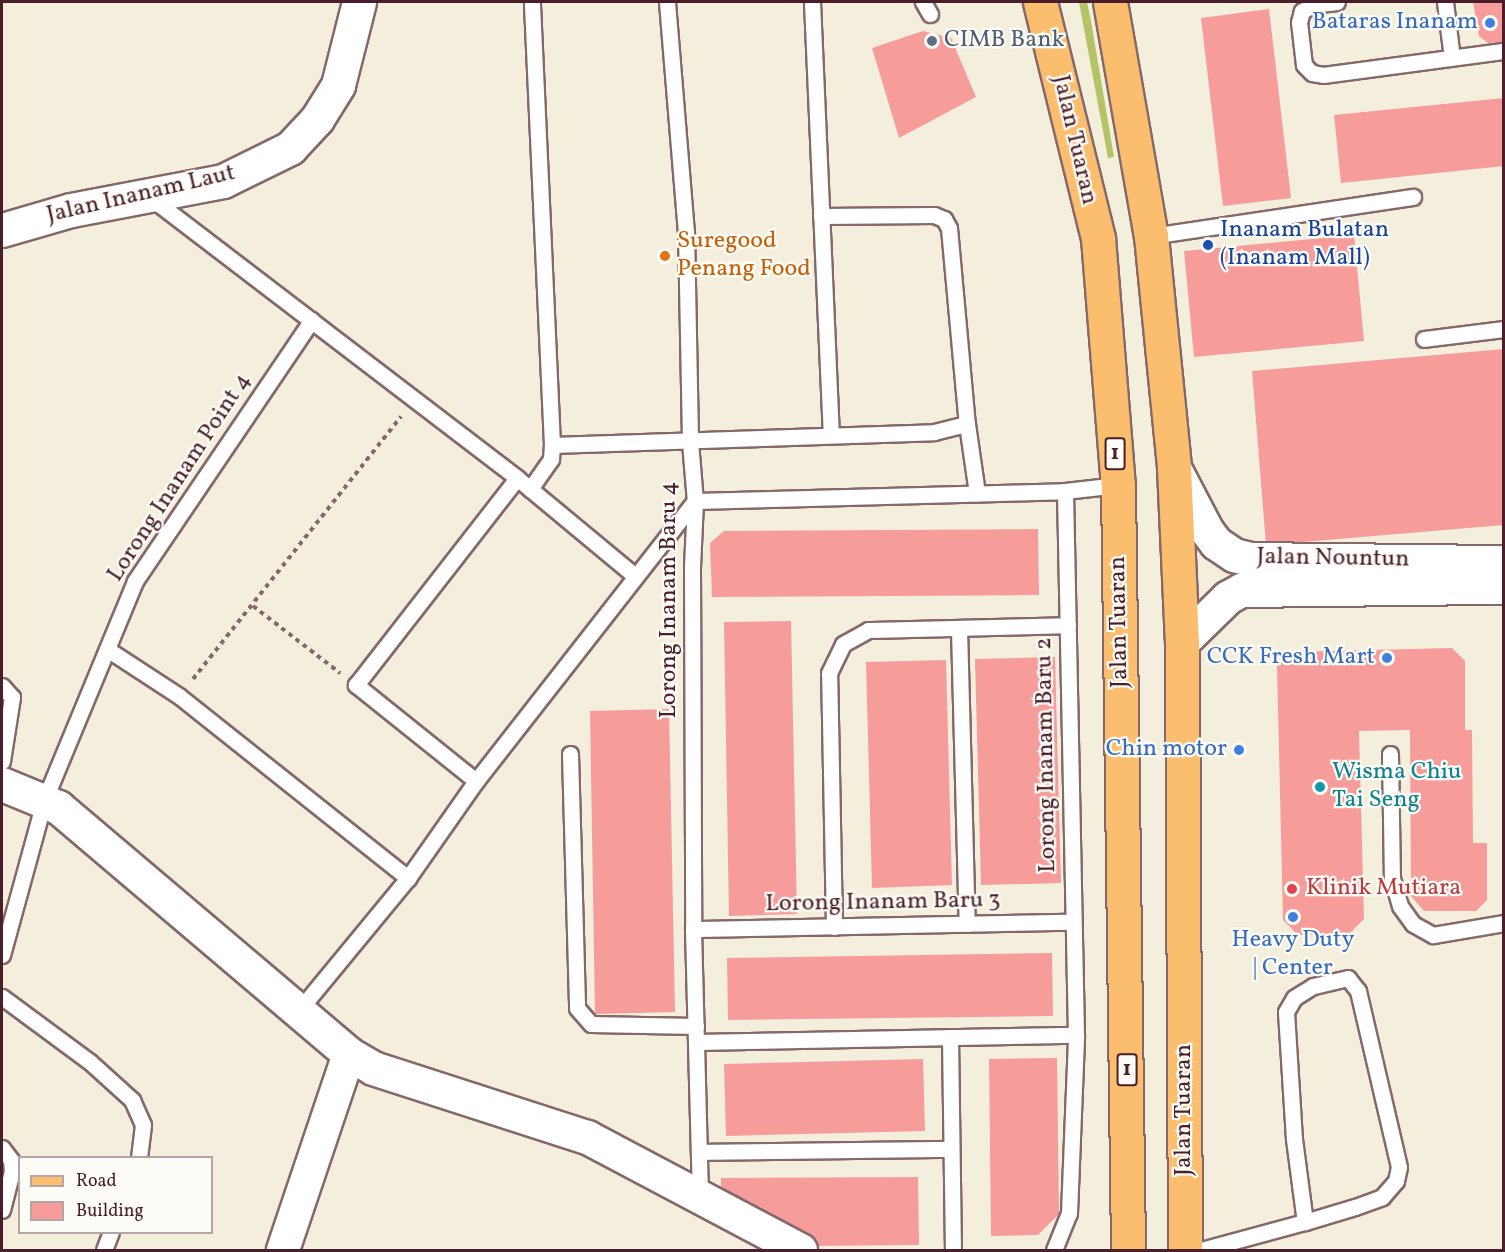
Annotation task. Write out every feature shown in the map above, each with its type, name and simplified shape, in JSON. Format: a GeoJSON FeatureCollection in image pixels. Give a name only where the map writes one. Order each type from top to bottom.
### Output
{"type":"FeatureCollection","features":[{"type":"Feature","properties":{"kind":"main road","name":"Jalan Tuaran"},"geometry":{"type":"LineString","coordinates":[[1110,2],[1151,236],[1174,468],[1182,642],[1185,1251]]}},
{"type":"Feature","properties":{"kind":"main road","name":"Jalan Tuaran"},"geometry":{"type":"LineString","coordinates":[[1040,7],[1098,238],[1118,485],[1128,1251]]}},
{"type":"Feature","properties":{"kind":"street","name":"Jalan Inanam Laut"},"geometry":{"type":"LineString","coordinates":[[2,231],[71,210],[222,181],[290,148],[317,119],[338,85],[359,2]]}},
{"type":"Feature","properties":{"kind":"street","name":"Jalan Nountun"},"geometry":{"type":"LineString","coordinates":[[1174,468],[1207,531],[1216,543],[1234,555],[1250,559],[1503,562]]}},
{"type":"Feature","properties":{"kind":"street","name":"Jalan Nountun"},"geometry":{"type":"LineString","coordinates":[[1182,642],[1228,597],[1241,590],[1503,586]]}},
{"type":"Feature","properties":{"kind":"street"},"geometry":{"type":"LineString","coordinates":[[2,784],[58,807],[300,1009],[349,1054],[373,1068],[587,1137],[784,1247]]}},
{"type":"Feature","properties":{"kind":"street"},"geometry":{"type":"LineString","coordinates":[[283,1251],[349,1054]]}},
{"type":"Feature","properties":{"kind":"lane"},"geometry":{"type":"LineString","coordinates":[[530,489],[551,459],[552,445],[532,2]]}},
{"type":"Feature","properties":{"kind":"lane","name":"Lorong Inanam Baru 4"},"geometry":{"type":"LineString","coordinates":[[667,2],[686,231],[690,442],[695,501],[692,567],[693,929],[700,1200]]}},
{"type":"Feature","properties":{"kind":"lane"},"geometry":{"type":"LineString","coordinates":[[812,2],[831,434]]}},
{"type":"Feature","properties":{"kind":"lane"},"geometry":{"type":"LineString","coordinates":[[1337,2],[1313,5],[1302,11],[1299,22],[1305,65],[1312,73],[1323,75],[1503,51]]}},
{"type":"Feature","properties":{"kind":"lane"},"geometry":{"type":"LineString","coordinates":[[1445,2],[1452,58]]}},
{"type":"Feature","properties":{"kind":"lane"},"geometry":{"type":"LineString","coordinates":[[148,196],[516,478],[634,575]]}},
{"type":"Feature","properties":{"kind":"lane"},"geometry":{"type":"LineString","coordinates":[[1151,236],[1413,197]]}},
{"type":"Feature","properties":{"kind":"lane"},"geometry":{"type":"LineString","coordinates":[[821,216],[934,215],[944,219],[949,228],[967,424],[977,493]]}},
{"type":"Feature","properties":{"kind":"lane","name":"Lorong Inanam Point 4"},"geometry":{"type":"LineString","coordinates":[[2,954],[44,801],[135,581],[312,320]]}},
{"type":"Feature","properties":{"kind":"lane"},"geometry":{"type":"LineString","coordinates":[[1424,339],[1503,328]]}},
{"type":"Feature","properties":{"kind":"lane"},"geometry":{"type":"LineString","coordinates":[[552,445],[934,432],[967,424]]}},
{"type":"Feature","properties":{"kind":"lane"},"geometry":{"type":"LineString","coordinates":[[476,781],[356,685],[516,478]]}},
{"type":"Feature","properties":{"kind":"lane"},"geometry":{"type":"LineString","coordinates":[[300,1009],[408,878],[476,781],[634,575],[695,501],[1065,490],[1118,485]]}},
{"type":"Feature","properties":{"kind":"lane"},"geometry":{"type":"LineString","coordinates":[[1065,490],[1068,625]]}},
{"type":"Feature","properties":{"kind":"lane","name":"Lorong Inanam Baru 2"},"geometry":{"type":"LineString","coordinates":[[834,927],[829,673],[834,657],[854,636],[868,630],[1068,625],[1076,1035],[1069,1213],[1054,1251]]}},
{"type":"Feature","properties":{"kind":"lane"},"geometry":{"type":"LineString","coordinates":[[959,628],[967,924]]}},
{"type":"Feature","properties":{"kind":"lane"},"geometry":{"type":"LineString","coordinates":[[107,649],[179,696],[408,878]]}},
{"type":"Feature","properties":{"kind":"lane"},"geometry":{"type":"LineString","coordinates":[[2,686],[12,697],[2,761]]}},
{"type":"Feature","properties":{"kind":"lane"},"geometry":{"type":"LineString","coordinates":[[570,754],[577,1008],[591,1024],[696,1026]]}},
{"type":"Feature","properties":{"kind":"lane"},"geometry":{"type":"LineString","coordinates":[[1390,754],[1392,878],[1394,894],[1407,917],[1433,935],[1503,923]]}},
{"type":"Feature","properties":{"kind":"lane","name":"Lorong Inanam Baru 3"},"geometry":{"type":"LineString","coordinates":[[693,929],[1073,922]]}},
{"type":"Feature","properties":{"kind":"lane"},"geometry":{"type":"LineString","coordinates":[[1202,1251],[1305,1222],[1382,1197],[1399,1174],[1358,991],[1348,978],[1313,986],[1294,998],[1286,1012],[1294,1139],[1305,1222]]}},
{"type":"Feature","properties":{"kind":"lane"},"geometry":{"type":"LineString","coordinates":[[2,998],[90,1062],[132,1100],[143,1125],[140,1156]]}},
{"type":"Feature","properties":{"kind":"lane"},"geometry":{"type":"LineString","coordinates":[[696,1042],[1076,1035]]}},
{"type":"Feature","properties":{"kind":"lane"},"geometry":{"type":"LineString","coordinates":[[950,1037],[953,1251]]}},
{"type":"Feature","properties":{"kind":"lane"},"geometry":{"type":"LineString","coordinates":[[2,1148],[11,1160],[12,1171],[2,1210]]}},
{"type":"Feature","properties":{"kind":"lane"},"geometry":{"type":"LineString","coordinates":[[699,1152],[951,1149]]}},
{"type":"Feature","properties":{"kind":"lane"},"geometry":{"type":"LineString","coordinates":[[104,1251],[111,1234]]}},
{"type":"Feature","properties":{"kind":"path"},"geometry":{"type":"LineString","coordinates":[[179,696],[253,606],[414,401]]}},
{"type":"Feature","properties":{"kind":"path"},"geometry":{"type":"LineString","coordinates":[[253,606],[356,685]]}},
{"type":"Feature","properties":{"kind":"green space"},"geometry":{"type":"Polygon","coordinates":[[[1079,2],[1087,2],[1114,157],[1108,158],[1079,2]]]}},
{"type":"Feature","properties":{"kind":"building","name":"Bataras Inanam"},"geometry":{"type":"Polygon","coordinates":[[[1473,2],[1504,2],[1504,42],[1488,43],[1479,36],[1473,2]]]}},
{"type":"Feature","properties":{"kind":"building"},"geometry":{"type":"Polygon","coordinates":[[[1269,9],[1291,198],[1223,206],[1201,18],[1269,9]]]}},
{"type":"Feature","properties":{"kind":"building"},"geometry":{"type":"Polygon","coordinates":[[[923,31],[951,38],[976,97],[899,138],[872,48],[923,31]]]}},
{"type":"Feature","properties":{"kind":"building"},"geometry":{"type":"Polygon","coordinates":[[[1504,98],[1504,166],[1341,183],[1334,115],[1504,98]]]}},
{"type":"Feature","properties":{"kind":"building"},"geometry":{"type":"Polygon","coordinates":[[[1354,235],[1364,341],[1194,357],[1184,251],[1354,235]]]}},
{"type":"Feature","properties":{"kind":"building"},"geometry":{"type":"Polygon","coordinates":[[[1504,349],[1504,525],[1266,545],[1252,371],[1504,349]]]}},
{"type":"Feature","properties":{"kind":"building"},"geometry":{"type":"Polygon","coordinates":[[[1038,529],[1039,595],[712,597],[710,543],[724,531],[1038,529]]]}},
{"type":"Feature","properties":{"kind":"building"},"geometry":{"type":"Polygon","coordinates":[[[791,621],[797,914],[729,916],[724,622],[791,621]]]}},
{"type":"Feature","properties":{"kind":"building","name":"Wisma Chiu Tai Seng"},"geometry":{"type":"Polygon","coordinates":[[[1452,648],[1465,661],[1465,730],[1472,730],[1473,843],[1487,843],[1487,900],[1476,911],[1424,911],[1411,896],[1410,730],[1359,731],[1364,919],[1350,933],[1298,935],[1283,920],[1277,666],[1292,652],[1452,648]]]}},
{"type":"Feature","properties":{"kind":"building"},"geometry":{"type":"Polygon","coordinates":[[[1055,657],[1061,883],[981,885],[975,659],[1055,657]]]}},
{"type":"Feature","properties":{"kind":"building"},"geometry":{"type":"Polygon","coordinates":[[[946,660],[952,885],[872,888],[866,662],[946,660]]]}},
{"type":"Feature","properties":{"kind":"building"},"geometry":{"type":"Polygon","coordinates":[[[669,709],[675,1012],[595,1014],[590,711],[669,709]]]}},
{"type":"Feature","properties":{"kind":"building"},"geometry":{"type":"Polygon","coordinates":[[[1052,953],[1053,1016],[728,1020],[727,958],[1052,953]]]}},
{"type":"Feature","properties":{"kind":"building"},"geometry":{"type":"Polygon","coordinates":[[[1057,1058],[1059,1214],[1038,1235],[991,1236],[989,1059],[1057,1058]]]}},
{"type":"Feature","properties":{"kind":"building"},"geometry":{"type":"Polygon","coordinates":[[[923,1059],[925,1131],[726,1136],[724,1064],[923,1059]]]}},
{"type":"Feature","properties":{"kind":"building"},"geometry":{"type":"Polygon","coordinates":[[[918,1177],[919,1245],[809,1246],[721,1198],[721,1178],[918,1177]]]}},
{"type":"Feature","properties":{"kind":"place","name":"Bataras Inanam"},"geometry":{"type":"Point","coordinates":[1490,23]}},
{"type":"Feature","properties":{"kind":"place","name":"CIMB Bank"},"geometry":{"type":"Point","coordinates":[932,41]}},
{"type":"Feature","properties":{"kind":"place","name":"Inanam Bulatan (Inanam Mall)"},"geometry":{"type":"Point","coordinates":[1208,245]}},
{"type":"Feature","properties":{"kind":"place","name":"Suregood Penang Food"},"geometry":{"type":"Point","coordinates":[665,256]}},
{"type":"Feature","properties":{"kind":"place","name":"CCK Fresh Mart"},"geometry":{"type":"Point","coordinates":[1387,658]}},
{"type":"Feature","properties":{"kind":"place","name":"Chin motor"},"geometry":{"type":"Point","coordinates":[1239,750]}},
{"type":"Feature","properties":{"kind":"place","name":"Wisma Chiu Tai Seng"},"geometry":{"type":"Point","coordinates":[1320,787]}},
{"type":"Feature","properties":{"kind":"place","name":"Klinik Mutiara"},"geometry":{"type":"Point","coordinates":[1292,889]}},
{"type":"Feature","properties":{"kind":"place","name":"Heavy Duty | Center"},"geometry":{"type":"Point","coordinates":[1293,917]}}]}
